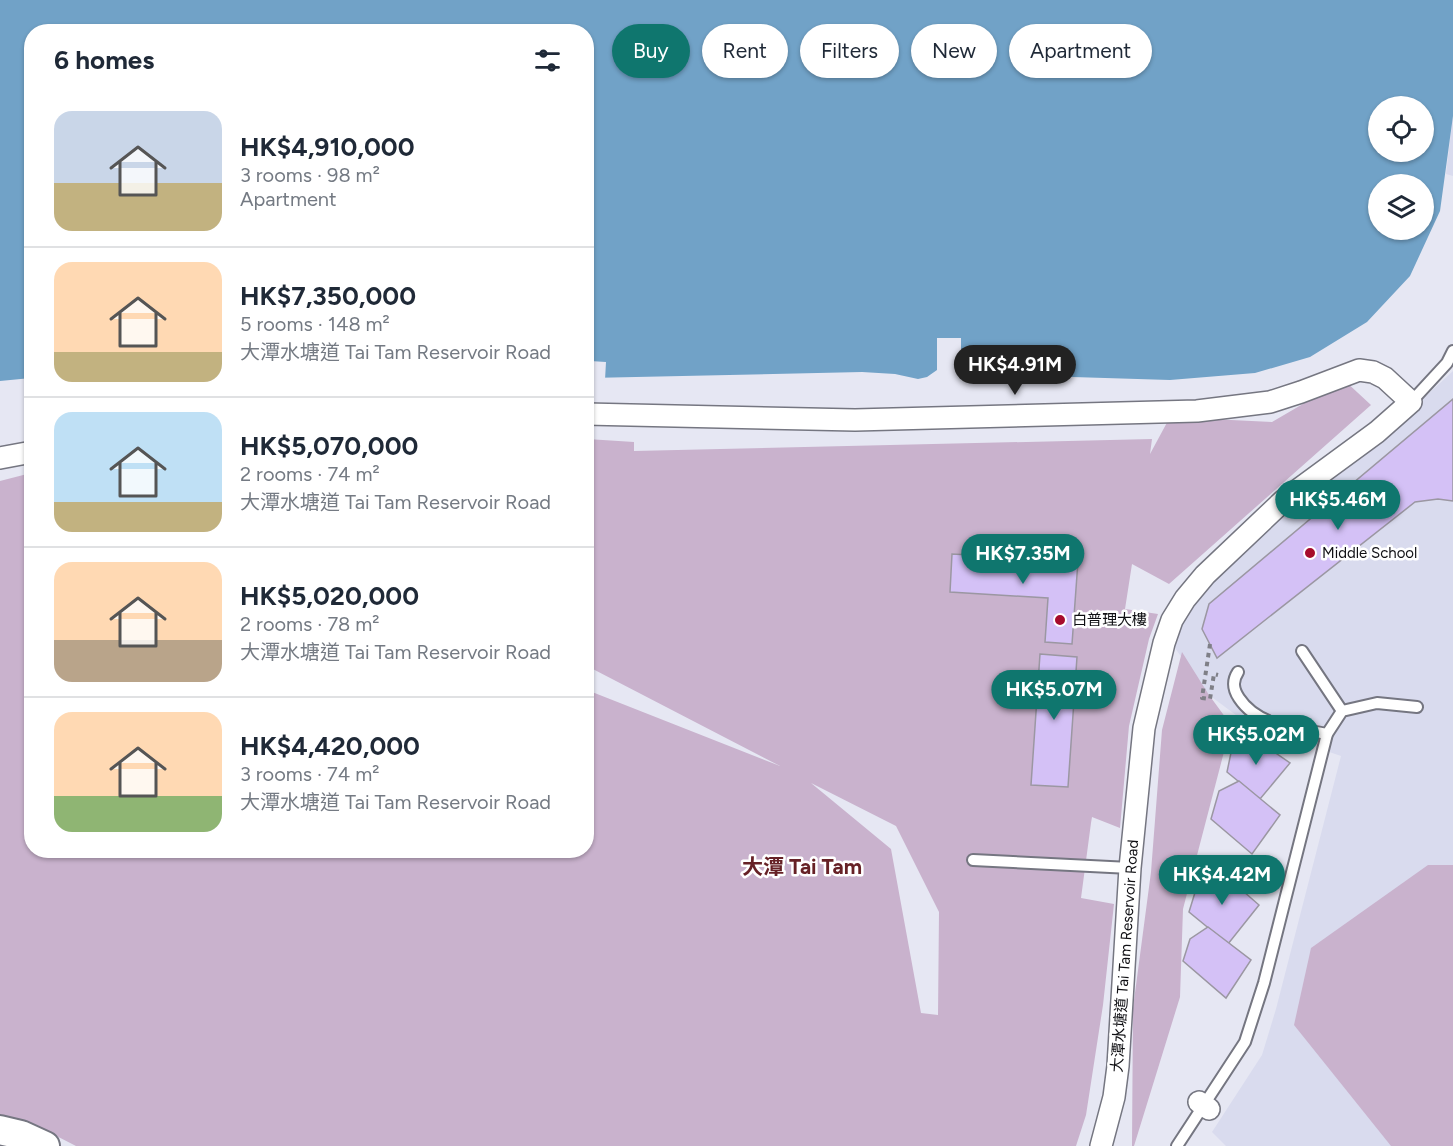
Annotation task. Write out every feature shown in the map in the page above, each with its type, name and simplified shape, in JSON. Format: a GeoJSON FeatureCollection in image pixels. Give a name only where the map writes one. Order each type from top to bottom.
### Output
{"type":"FeatureCollection","features":[{"type":"Feature","properties":{"kind":"main road"},"geometry":{"type":"LineString","coordinates":[[0,1130],[45,1146]]}},
{"type":"Feature","properties":{"kind":"street"},"geometry":{"type":"LineString","coordinates":[[594,414],[855,420],[1197,411],[1270,402],[1359,370],[1373,372],[1385,378],[1411,402]]}},
{"type":"Feature","properties":{"kind":"street","name":"大潭水塘道 Tai Tam Reservoir Road"},"geometry":{"type":"LineString","coordinates":[[1101,1146],[1114,1097],[1118,1066],[1130,868],[1143,728],[1172,620],[1185,599],[1205,575],[1283,501],[1377,432],[1411,402]]}},
{"type":"Feature","properties":{"kind":"street"},"geometry":{"type":"LineString","coordinates":[[0,458],[24,454]]}},
{"type":"Feature","properties":{"kind":"lane","name":"大潭水塘道 Tai Tam Reservoir Road"},"geometry":{"type":"LineString","coordinates":[[1411,402],[1447,363],[1453,351]]}},
{"type":"Feature","properties":{"kind":"lane"},"geometry":{"type":"LineString","coordinates":[[1302,651],[1342,711]]}},
{"type":"Feature","properties":{"kind":"lane"},"geometry":{"type":"LineString","coordinates":[[1238,672],[1234,687],[1240,700],[1252,712],[1268,722],[1327,734]]}},
{"type":"Feature","properties":{"kind":"lane"},"geometry":{"type":"LineString","coordinates":[[1177,1146],[1245,1042],[1264,983],[1327,734],[1342,711],[1377,704],[1417,707]]}},
{"type":"Feature","properties":{"kind":"lane"},"geometry":{"type":"LineString","coordinates":[[973,860],[1130,868]]}},
{"type":"Feature","properties":{"kind":"path"},"geometry":{"type":"LineString","coordinates":[[1210,645],[1202,698],[1210,699],[1214,674],[1223,676]]}},
{"type":"Feature","properties":{"kind":"shaded area"},"geometry":{"type":"Polygon","coordinates":[[[1453,116],[1453,176],[1446,174],[1453,116]]]}},
{"type":"Feature","properties":{"kind":"shaded area"},"geometry":{"type":"Polygon","coordinates":[[[1453,371],[1453,1146],[1226,1146],[1212,1132],[1262,1055],[1341,756],[1248,724],[1209,695],[1172,644],[1186,606],[1279,517],[1385,434],[1453,371]]]}},
{"type":"Feature","properties":{"kind":"shaded area"},"geometry":{"type":"Polygon","coordinates":[[[1344,380],[1371,405],[1169,584],[1132,564],[1125,609],[1158,614],[1149,639],[1129,726],[1120,828],[1092,817],[1091,823],[1081,898],[1114,904],[1103,1005],[1086,1115],[1076,1146],[76,1146],[39,1127],[0,1115],[0,481],[24,475],[24,858],[594,858],[594,693],[780,766],[594,670],[594,439],[634,442],[634,451],[1152,439],[1150,454],[1170,417],[1272,422],[1344,380]],[[811,783],[891,849],[921,1013],[938,1015],[939,912],[896,826],[811,783]]]}},
{"type":"Feature","properties":{"kind":"shaded area"},"geometry":{"type":"Polygon","coordinates":[[[1182,652],[1231,725],[1183,909],[1180,997],[1134,1146],[1132,1146],[1133,1008],[1151,872],[1162,730],[1182,652]]]}},
{"type":"Feature","properties":{"kind":"shaded area"},"geometry":{"type":"Polygon","coordinates":[[[1428,865],[1453,865],[1453,1146],[1391,1146],[1294,1025],[1311,948],[1428,865]]]}},
{"type":"Feature","properties":{"kind":"water"},"geometry":{"type":"Polygon","coordinates":[[[0,0],[1453,0],[1453,116],[1440,211],[1434,224],[1434,174],[1368,174],[1368,240],[1427,240],[1410,276],[1367,322],[1310,357],[1255,373],[1170,380],[1012,375],[961,370],[937,370],[927,377],[918,379],[895,374],[862,372],[594,378],[594,24],[24,24],[24,379],[0,381],[0,0]]]}},
{"type":"Feature","properties":{"kind":"pier"},"geometry":{"type":"Polygon","coordinates":[[[937,338],[961,338],[961,373],[937,374],[937,338]]]}},
{"type":"Feature","properties":{"kind":"pier"},"geometry":{"type":"Polygon","coordinates":[[[594,361],[606,362],[605,380],[594,381],[594,361]]]}},
{"type":"Feature","properties":{"kind":"building","name":"Middle School"},"geometry":{"type":"Polygon","coordinates":[[[1453,399],[1453,501],[1438,499],[1415,502],[1217,658],[1202,629],[1209,604],[1453,399]]]}},
{"type":"Feature","properties":{"kind":"building","name":"白普理大樓"},"geometry":{"type":"Polygon","coordinates":[[[952,554],[1078,561],[1072,644],[1045,642],[1048,598],[950,592],[952,554]]]}},
{"type":"Feature","properties":{"kind":"building"},"geometry":{"type":"Polygon","coordinates":[[[1040,654],[1077,657],[1068,787],[1031,785],[1040,654]]]}},
{"type":"Feature","properties":{"kind":"building"},"geometry":{"type":"Polygon","coordinates":[[[1254,738],[1290,763],[1260,799],[1227,772],[1232,748],[1254,738]]]}},
{"type":"Feature","properties":{"kind":"building"},"geometry":{"type":"Polygon","coordinates":[[[1239,781],[1280,815],[1252,854],[1211,819],[1219,791],[1239,781]]]}},
{"type":"Feature","properties":{"kind":"building"},"geometry":{"type":"Polygon","coordinates":[[[1219,870],[1259,905],[1228,944],[1189,912],[1197,886],[1219,870]]]}},
{"type":"Feature","properties":{"kind":"building"},"geometry":{"type":"Polygon","coordinates":[[[1208,927],[1251,960],[1226,998],[1183,961],[1190,939],[1208,927]]]}},
{"type":"Feature","properties":{"kind":"place","name":"Middle School"},"geometry":{"type":"Point","coordinates":[1310,553]}},
{"type":"Feature","properties":{"kind":"place","name":"白普理大樓"},"geometry":{"type":"Point","coordinates":[1060,620]}},
{"type":"Feature","properties":{"kind":"district","name":"大潭 Tai Tam"},"geometry":{"type":"Point","coordinates":[802,867]}}]}
